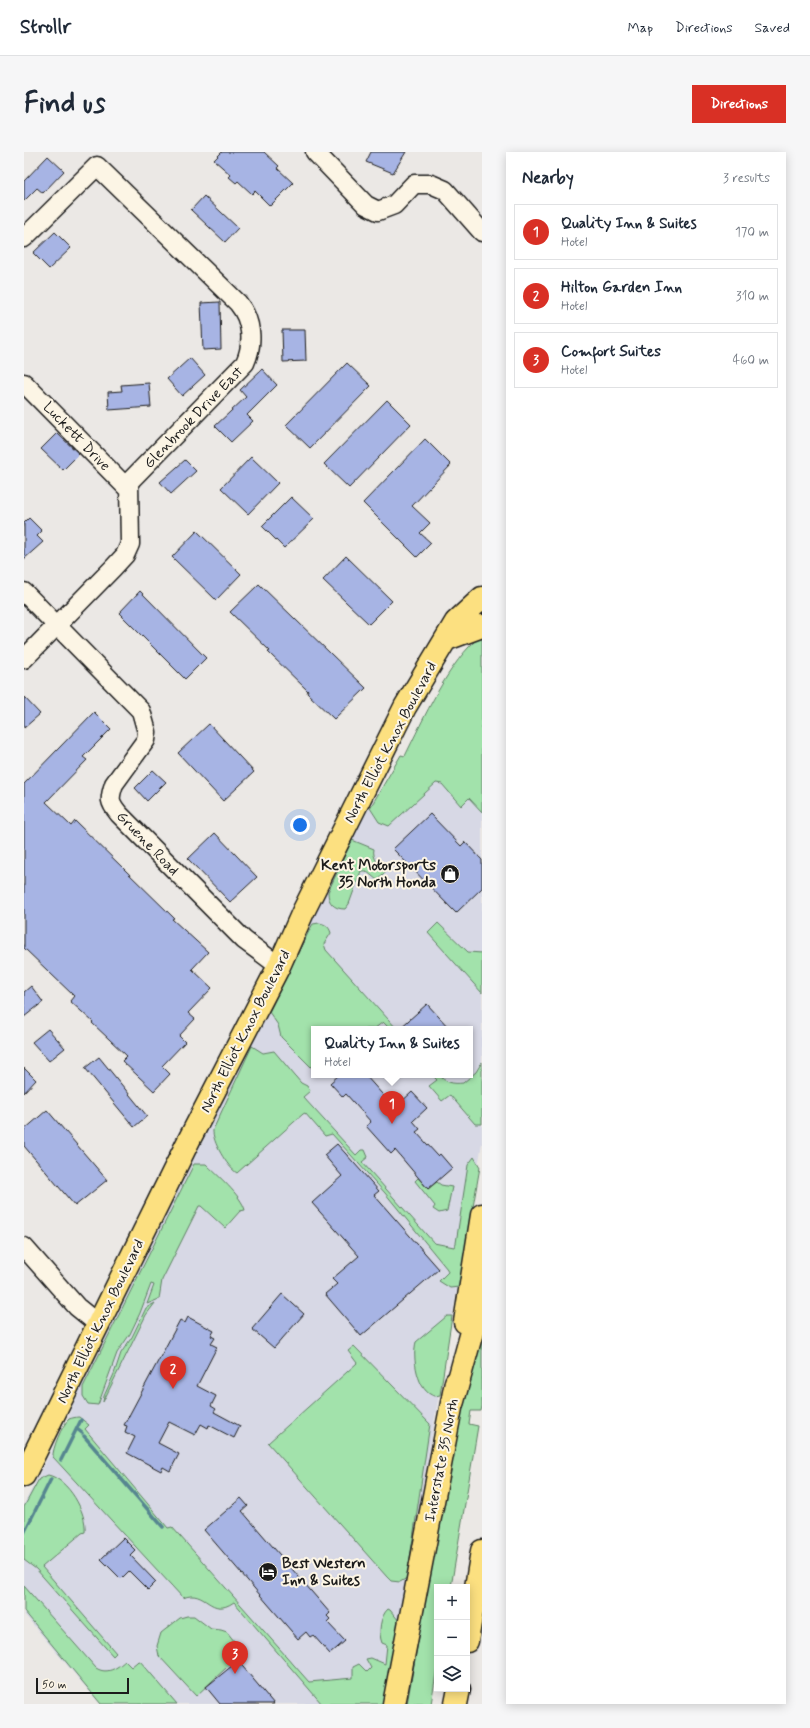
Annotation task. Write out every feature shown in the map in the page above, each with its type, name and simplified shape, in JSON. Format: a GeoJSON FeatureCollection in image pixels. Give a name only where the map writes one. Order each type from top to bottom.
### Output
{"type":"FeatureCollection","features":[{"type":"Feature","properties":{"kind":"main road","name":"North Elliot Knox Boulevard"},"geometry":{"type":"LineString","coordinates":[[453,637],[456,622],[482,598]]}},
{"type":"Feature","properties":{"kind":"main road","name":"North Elliot Knox Boulevard"},"geometry":{"type":"LineString","coordinates":[[24,1475],[190,1138],[280,966],[303,912],[398,721],[424,674],[453,637],[482,615]]}},
{"type":"Feature","properties":{"kind":"main road"},"geometry":{"type":"LineString","coordinates":[[453,637],[482,626]]}},
{"type":"Feature","properties":{"kind":"main road","name":"Interstate 35 North"},"geometry":{"type":"LineString","coordinates":[[394,1704],[453,1401],[482,1215]]}},
{"type":"Feature","properties":{"kind":"main road"},"geometry":{"type":"LineString","coordinates":[[453,1401],[475,1321],[482,1284]]}},
{"type":"Feature","properties":{"kind":"main road"},"geometry":{"type":"LineString","coordinates":[[470,1623],[482,1551]]}},
{"type":"Feature","properties":{"kind":"main road"},"geometry":{"type":"LineString","coordinates":[[456,1704],[458,1692]]}},
{"type":"Feature","properties":{"kind":"street"},"geometry":{"type":"LineString","coordinates":[[315,152],[366,205],[378,211],[394,205],[414,184],[431,184],[445,190],[482,232]]}},
{"type":"Feature","properties":{"kind":"street","name":"Glenbrook Drive East"},"geometry":{"type":"LineString","coordinates":[[24,238],[97,166],[238,303],[250,324],[250,352],[245,363],[129,482],[130,544],[128,549],[113,568],[24,659]]}},
{"type":"Feature","properties":{"kind":"street","name":"Luckett Drive"},"geometry":{"type":"LineString","coordinates":[[24,383],[129,490]]}},
{"type":"Feature","properties":{"kind":"street","name":"Gruene Road"},"geometry":{"type":"LineString","coordinates":[[24,592],[141,711],[147,732],[146,740],[114,784],[111,792],[111,804],[119,814],[244,940],[280,966]]}},
{"type":"Feature","properties":{"kind":"street"},"geometry":{"type":"LineString","coordinates":[[24,1247],[77,1307],[98,1324]]}},
{"type":"Feature","properties":{"kind":"shaded area"},"geometry":{"type":"Polygon","coordinates":[[[401,755],[482,787],[482,1143],[407,1581],[384,1704],[100,1704],[24,1614],[24,1504],[66,1423],[77,1394],[205,1137],[342,853],[401,755]]]}},
{"type":"Feature","properties":{"kind":"green space"},"geometry":{"type":"Polygon","coordinates":[[[482,635],[482,812],[469,798],[461,806],[442,784],[436,783],[389,826],[379,822],[370,808],[401,755],[405,756],[438,691],[448,675],[470,646],[482,635]]]}},
{"type":"Feature","properties":{"kind":"green space"},"geometry":{"type":"Polygon","coordinates":[[[352,840],[374,849],[374,855],[377,862],[386,871],[377,880],[366,871],[361,871],[349,904],[345,909],[341,909],[332,905],[328,892],[352,840]]]}},
{"type":"Feature","properties":{"kind":"green space"},"geometry":{"type":"Polygon","coordinates":[[[438,923],[468,952],[482,953],[482,993],[428,933],[438,923]]]}},
{"type":"Feature","properties":{"kind":"green space"},"geometry":{"type":"Polygon","coordinates":[[[313,924],[323,924],[329,929],[331,933],[324,944],[326,950],[394,1026],[387,1026],[383,1022],[378,1026],[311,1026],[311,1067],[281,1037],[278,1025],[269,1012],[313,924]]]}},
{"type":"Feature","properties":{"kind":"green space"},"geometry":{"type":"Polygon","coordinates":[[[252,1046],[263,1053],[274,1051],[301,1083],[307,1086],[310,1091],[303,1097],[356,1155],[361,1150],[365,1150],[368,1157],[362,1162],[434,1243],[454,1247],[456,1243],[468,1165],[474,1157],[480,1167],[459,1287],[450,1288],[439,1281],[448,1272],[447,1269],[385,1193],[332,1134],[325,1136],[305,1113],[237,1173],[233,1170],[225,1160],[215,1141],[213,1130],[252,1046]]]}},
{"type":"Feature","properties":{"kind":"green space"},"geometry":{"type":"Polygon","coordinates":[[[482,1062],[482,1124],[475,1124],[450,1095],[442,1101],[429,1086],[437,1080],[435,1078],[442,1078],[450,1082],[463,1083],[469,1078],[473,1078],[473,1075],[482,1062]]]}},
{"type":"Feature","properties":{"kind":"green space"},"geometry":{"type":"Polygon","coordinates":[[[194,1164],[206,1164],[234,1192],[243,1204],[245,1210],[240,1211],[225,1228],[201,1206],[199,1206],[162,1280],[159,1299],[147,1304],[154,1285],[151,1284],[130,1334],[117,1353],[98,1405],[88,1404],[83,1396],[83,1387],[194,1164]]]}},
{"type":"Feature","properties":{"kind":"green space"},"geometry":{"type":"Polygon","coordinates":[[[418,1178],[428,1189],[437,1182],[441,1185],[452,1187],[447,1211],[439,1213],[433,1209],[435,1206],[415,1181],[418,1178]]]}},
{"type":"Feature","properties":{"kind":"green space"},"geometry":{"type":"Polygon","coordinates":[[[155,1303],[146,1315],[103,1402],[121,1353],[132,1337],[146,1308],[155,1303]]]}},
{"type":"Feature","properties":{"kind":"green space"},"geometry":{"type":"Polygon","coordinates":[[[482,1315],[482,1406],[481,1411],[471,1411],[469,1424],[478,1426],[452,1584],[434,1584],[434,1686],[431,1704],[407,1704],[459,1412],[482,1315]]]}},
{"type":"Feature","properties":{"kind":"green space"},"geometry":{"type":"Polygon","coordinates":[[[447,1316],[452,1316],[440,1395],[435,1396],[424,1388],[420,1381],[417,1373],[415,1348],[416,1342],[447,1316]]]}},
{"type":"Feature","properties":{"kind":"green space"},"geometry":{"type":"Polygon","coordinates":[[[354,1346],[430,1424],[407,1578],[400,1582],[391,1581],[387,1577],[268,1443],[357,1363],[348,1351],[354,1346]]]}},
{"type":"Feature","properties":{"kind":"green space"},"geometry":{"type":"Polygon","coordinates":[[[79,1417],[89,1425],[85,1429],[168,1528],[172,1527],[309,1682],[353,1678],[353,1667],[359,1664],[367,1672],[371,1668],[366,1659],[371,1658],[385,1664],[387,1645],[382,1643],[380,1630],[385,1612],[388,1609],[390,1610],[399,1621],[385,1704],[322,1704],[234,1602],[226,1606],[219,1607],[213,1606],[197,1597],[191,1596],[183,1598],[53,1457],[56,1443],[63,1426],[69,1419],[79,1417]]]}},
{"type":"Feature","properties":{"kind":"green space"},"geometry":{"type":"Polygon","coordinates":[[[48,1475],[62,1483],[75,1498],[83,1515],[85,1532],[42,1567],[116,1653],[113,1656],[36,1569],[24,1560],[24,1507],[39,1479],[48,1475]]]}},
{"type":"Feature","properties":{"kind":"green space"},"geometry":{"type":"Polygon","coordinates":[[[24,1586],[96,1668],[108,1671],[119,1666],[125,1661],[131,1667],[140,1661],[177,1704],[101,1704],[24,1611],[24,1586]]]}},
{"type":"Feature","properties":{"kind":"green space"},"geometry":{"type":"Polygon","coordinates":[[[194,1616],[211,1629],[227,1632],[242,1651],[242,1653],[196,1696],[159,1656],[157,1646],[161,1633],[180,1618],[194,1616]]]}},
{"type":"Feature","properties":{"kind":"building"},"geometry":{"type":"Polygon","coordinates":[[[222,152],[264,152],[279,166],[277,168],[293,183],[270,206],[255,191],[252,194],[238,181],[236,183],[229,177],[231,175],[214,160],[222,152]]]}},
{"type":"Feature","properties":{"kind":"building"},"geometry":{"type":"Polygon","coordinates":[[[371,152],[406,152],[393,173],[366,162],[371,152]]]}},
{"type":"Feature","properties":{"kind":"building"},"geometry":{"type":"Polygon","coordinates":[[[48,156],[64,171],[43,193],[37,188],[24,201],[24,181],[48,156]]]}},
{"type":"Feature","properties":{"kind":"building"},"geometry":{"type":"Polygon","coordinates":[[[204,196],[238,228],[225,242],[191,210],[204,196]]]}},
{"type":"Feature","properties":{"kind":"building"},"geometry":{"type":"Polygon","coordinates":[[[55,232],[71,248],[49,269],[33,253],[55,232]]]}},
{"type":"Feature","properties":{"kind":"building"},"geometry":{"type":"Polygon","coordinates":[[[220,302],[221,349],[203,350],[201,303],[220,302]]]}},
{"type":"Feature","properties":{"kind":"building"},"geometry":{"type":"Polygon","coordinates":[[[282,330],[305,330],[306,361],[283,362],[282,330]]]}},
{"type":"Feature","properties":{"kind":"building"},"geometry":{"type":"Polygon","coordinates":[[[190,358],[205,375],[182,396],[167,379],[190,358]]]}},
{"type":"Feature","properties":{"kind":"building"},"geometry":{"type":"Polygon","coordinates":[[[347,363],[371,386],[310,448],[286,425],[347,363]]]}},
{"type":"Feature","properties":{"kind":"building"},"geometry":{"type":"Polygon","coordinates":[[[262,369],[277,385],[247,415],[253,421],[231,442],[215,426],[246,397],[240,390],[262,369]]]}},
{"type":"Feature","properties":{"kind":"building"},"geometry":{"type":"Polygon","coordinates":[[[149,383],[151,407],[109,410],[108,392],[122,391],[121,385],[149,383]]]}},
{"type":"Feature","properties":{"kind":"building"},"geometry":{"type":"Polygon","coordinates":[[[387,400],[411,424],[349,488],[324,464],[387,400]]]}},
{"type":"Feature","properties":{"kind":"building"},"geometry":{"type":"Polygon","coordinates":[[[57,433],[79,454],[63,470],[41,449],[57,433]]]}},
{"type":"Feature","properties":{"kind":"building"},"geometry":{"type":"Polygon","coordinates":[[[425,439],[451,465],[412,506],[430,523],[420,533],[431,543],[417,557],[363,503],[425,439]]]}},
{"type":"Feature","properties":{"kind":"building"},"geometry":{"type":"Polygon","coordinates":[[[251,457],[278,483],[248,514],[221,488],[251,457]]]}},
{"type":"Feature","properties":{"kind":"building"},"geometry":{"type":"Polygon","coordinates":[[[185,460],[196,471],[171,494],[160,482],[185,460]]]}},
{"type":"Feature","properties":{"kind":"building"},"geometry":{"type":"Polygon","coordinates":[[[291,497],[314,519],[284,548],[262,526],[291,497]]]}},
{"type":"Feature","properties":{"kind":"building"},"geometry":{"type":"Polygon","coordinates":[[[29,518],[42,531],[37,536],[43,542],[24,559],[24,523],[29,518]]]}},
{"type":"Feature","properties":{"kind":"building"},"geometry":{"type":"Polygon","coordinates":[[[197,531],[241,574],[216,600],[172,557],[197,531]]]}},
{"type":"Feature","properties":{"kind":"building"},"geometry":{"type":"Polygon","coordinates":[[[346,556],[392,601],[369,624],[323,580],[346,556]]]}},
{"type":"Feature","properties":{"kind":"building"},"geometry":{"type":"Polygon","coordinates":[[[259,584],[366,688],[334,719],[268,652],[270,651],[230,612],[259,584]]]}},
{"type":"Feature","properties":{"kind":"building"},"geometry":{"type":"Polygon","coordinates":[[[140,591],[206,658],[185,679],[119,613],[140,591]]]}},
{"type":"Feature","properties":{"kind":"building"},"geometry":{"type":"Polygon","coordinates":[[[24,697],[40,714],[24,728],[24,697]]]}},
{"type":"Feature","properties":{"kind":"building"},"geometry":{"type":"Polygon","coordinates":[[[94,712],[111,729],[83,757],[87,760],[46,802],[71,826],[75,821],[174,918],[172,919],[208,952],[192,969],[212,988],[188,1013],[195,1019],[179,1036],[185,1042],[162,1066],[170,1074],[154,1091],[122,1061],[127,1056],[70,1001],[74,996],[24,948],[24,784],[94,712]]]}},
{"type":"Feature","properties":{"kind":"building"},"geometry":{"type":"Polygon","coordinates":[[[209,724],[254,772],[223,801],[178,753],[209,724]]]}},
{"type":"Feature","properties":{"kind":"building"},"geometry":{"type":"Polygon","coordinates":[[[153,770],[166,782],[147,801],[135,788],[153,770]]]}},
{"type":"Feature","properties":{"kind":"building","name":"Kent Motorsports 35 North Honda"},"geometry":{"type":"Polygon","coordinates":[[[430,814],[461,846],[465,842],[482,860],[482,888],[456,913],[393,849],[430,814]]]}},
{"type":"Feature","properties":{"kind":"building"},"geometry":{"type":"Polygon","coordinates":[[[215,833],[257,877],[230,902],[188,859],[215,833]]]}},
{"type":"Feature","properties":{"kind":"building"},"geometry":{"type":"Polygon","coordinates":[[[31,986],[43,1002],[24,1017],[24,992],[31,986]]]}},
{"type":"Feature","properties":{"kind":"building"},"geometry":{"type":"Polygon","coordinates":[[[427,1004],[447,1026],[402,1026],[427,1004]]]}},
{"type":"Feature","properties":{"kind":"building"},"geometry":{"type":"Polygon","coordinates":[[[48,1029],[65,1048],[49,1061],[32,1042],[48,1029]]]}},
{"type":"Feature","properties":{"kind":"building"},"geometry":{"type":"Polygon","coordinates":[[[99,1057],[147,1116],[134,1127],[85,1068],[99,1057]]]}},
{"type":"Feature","properties":{"kind":"building"},"geometry":{"type":"Polygon","coordinates":[[[24,1068],[36,1080],[24,1093],[24,1068]]]}},
{"type":"Feature","properties":{"kind":"building"},"geometry":{"type":"Polygon","coordinates":[[[336,1078],[368,1078],[391,1104],[395,1100],[398,1105],[412,1092],[427,1108],[413,1121],[420,1129],[416,1132],[438,1156],[440,1154],[452,1168],[428,1189],[395,1150],[391,1154],[366,1126],[371,1122],[346,1094],[343,1097],[330,1083],[336,1078]]]}},
{"type":"Feature","properties":{"kind":"building"},"geometry":{"type":"Polygon","coordinates":[[[47,1110],[107,1180],[75,1206],[24,1146],[24,1130],[47,1110]]]}},
{"type":"Feature","properties":{"kind":"building"},"geometry":{"type":"Polygon","coordinates":[[[337,1144],[379,1191],[374,1195],[439,1269],[361,1336],[325,1294],[337,1284],[332,1279],[359,1256],[312,1203],[342,1176],[324,1155],[337,1144]]]}},
{"type":"Feature","properties":{"kind":"building"},"geometry":{"type":"Polygon","coordinates":[[[282,1294],[304,1314],[274,1348],[252,1329],[282,1294]]]}},
{"type":"Feature","properties":{"kind":"building"},"geometry":{"type":"Polygon","coordinates":[[[188,1317],[214,1331],[211,1336],[215,1338],[211,1344],[217,1347],[197,1386],[216,1396],[211,1406],[216,1409],[214,1412],[240,1426],[234,1438],[209,1425],[208,1428],[201,1424],[195,1435],[169,1422],[158,1443],[179,1454],[170,1471],[163,1467],[161,1471],[127,1453],[135,1437],[125,1432],[127,1426],[124,1425],[180,1320],[185,1323],[188,1317]]]}},
{"type":"Feature","properties":{"kind":"building","name":"Best Western Inn & Suites"},"geometry":{"type":"Polygon","coordinates":[[[241,1498],[248,1506],[242,1511],[330,1613],[327,1616],[330,1619],[327,1622],[345,1641],[330,1654],[313,1635],[310,1637],[306,1632],[298,1639],[204,1530],[241,1498]]]}},
{"type":"Feature","properties":{"kind":"building"},"geometry":{"type":"Polygon","coordinates":[[[123,1538],[135,1550],[130,1555],[156,1582],[148,1590],[129,1571],[121,1579],[101,1559],[123,1538]]]}},
{"type":"Feature","properties":{"kind":"building"},"geometry":{"type":"Polygon","coordinates":[[[238,1661],[274,1704],[220,1704],[206,1687],[238,1661]]]}},
{"type":"Feature","properties":{"kind":"waterway"},"geometry":{"type":"LineString","coordinates":[[61,1460],[81,1420]]}},
{"type":"Feature","properties":{"kind":"waterway"},"geometry":{"type":"LineString","coordinates":[[77,1429],[82,1433]]}},
{"type":"Feature","properties":{"kind":"waterway"},"geometry":{"type":"LineString","coordinates":[[84,1436],[163,1527]]}},
{"type":"Feature","properties":{"kind":"waterway"},"geometry":{"type":"LineString","coordinates":[[24,1533],[51,1479]]}},
{"type":"Feature","properties":{"kind":"place","name":"Kent Motorsports 35 North Honda"},"geometry":{"type":"Point","coordinates":[450,874]}},
{"type":"Feature","properties":{"kind":"place","name":"Quality Inn & Suites"},"geometry":{"type":"Point","coordinates":[392,1124]}},
{"type":"Feature","properties":{"kind":"place","name":"Hilton Garden Inn"},"geometry":{"type":"Point","coordinates":[173,1389]}},
{"type":"Feature","properties":{"kind":"place","name":"Best Western Inn & Suites"},"geometry":{"type":"Point","coordinates":[268,1572]}},
{"type":"Feature","properties":{"kind":"place","name":"Comfort Suites"},"geometry":{"type":"Point","coordinates":[235,1674]}}]}
